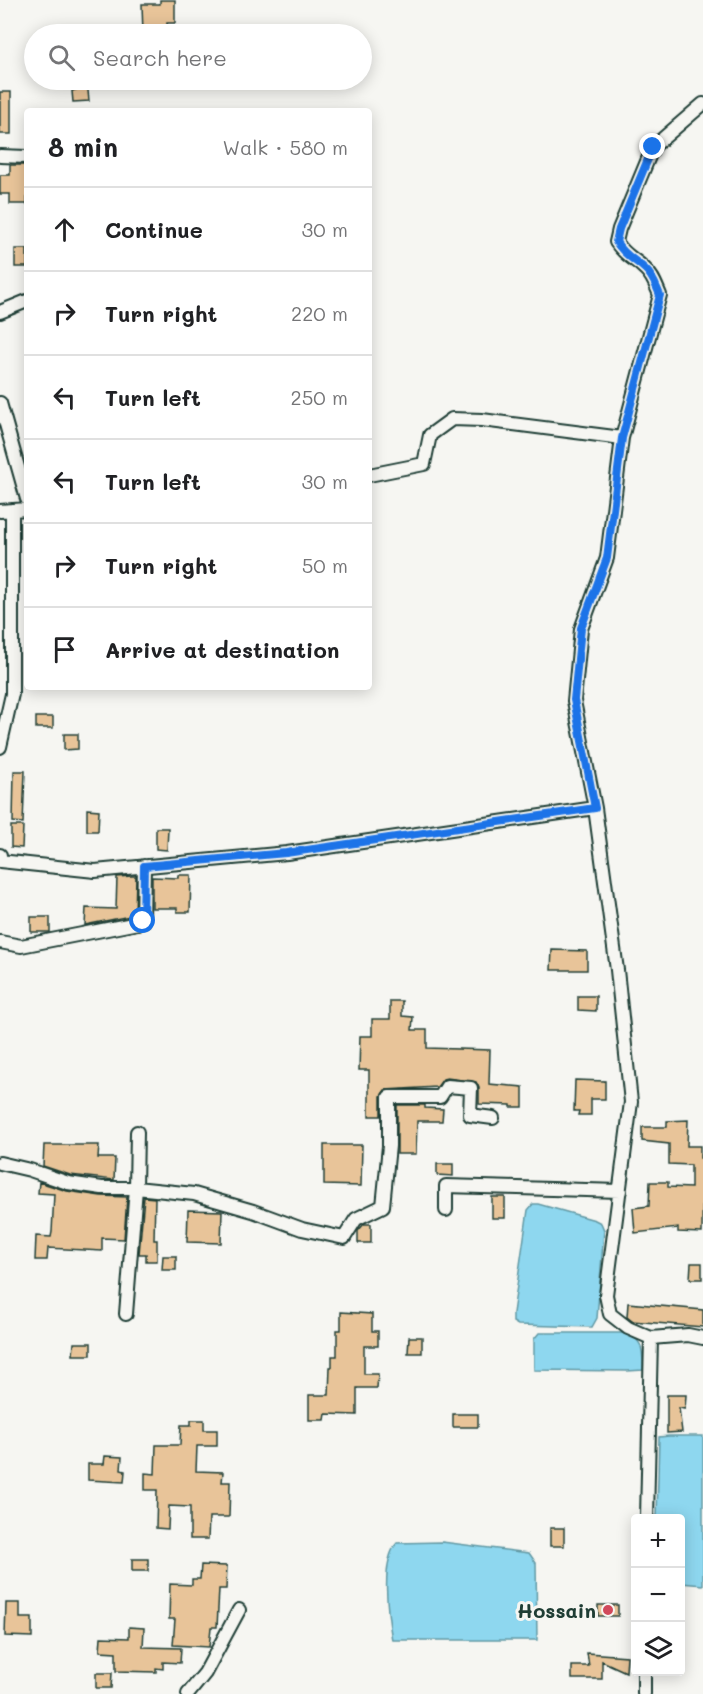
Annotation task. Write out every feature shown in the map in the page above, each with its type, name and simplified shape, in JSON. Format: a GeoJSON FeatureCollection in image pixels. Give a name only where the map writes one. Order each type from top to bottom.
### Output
{"type":"FeatureCollection","features":[{"type":"Feature","properties":{"kind":"street"},"geometry":{"type":"LineString","coordinates":[[703,104],[653,147],[619,229],[616,242],[625,255],[646,270],[654,280],[660,295],[622,438],[607,558],[581,628],[574,700],[595,808],[617,970],[631,1102],[606,1295],[610,1314],[628,1328],[651,1338],[688,1335],[703,1338]]}},
{"type":"Feature","properties":{"kind":"street"},"geometry":{"type":"LineString","coordinates":[[0,156],[24,157]]}},
{"type":"Feature","properties":{"kind":"street"},"geometry":{"type":"LineString","coordinates":[[0,312],[24,302]]}},
{"type":"Feature","properties":{"kind":"street"},"geometry":{"type":"LineString","coordinates":[[0,402],[24,488]]}},
{"type":"Feature","properties":{"kind":"street"},"geometry":{"type":"LineString","coordinates":[[372,475],[424,464],[430,435],[452,419],[482,420],[622,438]]}},
{"type":"Feature","properties":{"kind":"street"},"geometry":{"type":"LineString","coordinates":[[0,747],[12,693],[6,511],[24,509]]}},
{"type":"Feature","properties":{"kind":"street"},"geometry":{"type":"LineString","coordinates":[[0,855],[0,861],[95,871],[286,853],[595,808]]}},
{"type":"Feature","properties":{"kind":"street"},"geometry":{"type":"LineString","coordinates":[[0,942],[21,946],[143,921],[144,866]]}},
{"type":"Feature","properties":{"kind":"street"},"geometry":{"type":"LineString","coordinates":[[0,1163],[68,1183],[102,1188],[136,1188],[194,1194],[253,1211],[302,1229],[344,1238],[356,1219],[383,1206],[389,1146],[389,1097],[440,1097],[447,1086],[471,1088],[470,1115],[493,1118]]}},
{"type":"Feature","properties":{"kind":"street"},"geometry":{"type":"LineString","coordinates":[[126,1314],[136,1188],[137,1132]]}},
{"type":"Feature","properties":{"kind":"street"},"geometry":{"type":"LineString","coordinates":[[446,1210],[446,1186],[620,1191]]}},
{"type":"Feature","properties":{"kind":"street"},"geometry":{"type":"LineString","coordinates":[[647,1514],[651,1338]]}},
{"type":"Feature","properties":{"kind":"street"},"geometry":{"type":"LineString","coordinates":[[188,1694],[205,1673],[239,1610]]}},
{"type":"Feature","properties":{"kind":"street"},"geometry":{"type":"LineString","coordinates":[[644,1676],[644,1694]]}},
{"type":"Feature","properties":{"kind":"water"},"geometry":{"type":"Polygon","coordinates":[[[533,1204],[601,1223],[604,1230],[597,1318],[592,1327],[518,1325],[513,1322],[528,1210],[533,1204]]]}},
{"type":"Feature","properties":{"kind":"water"},"geometry":{"type":"Polygon","coordinates":[[[539,1333],[621,1333],[629,1335],[641,1345],[643,1370],[534,1370],[534,1339],[539,1333]]]}},
{"type":"Feature","properties":{"kind":"water"},"geometry":{"type":"Polygon","coordinates":[[[703,1436],[703,1585],[685,1583],[685,1514],[657,1514],[659,1437],[703,1436]]]}},
{"type":"Feature","properties":{"kind":"water"},"geometry":{"type":"Polygon","coordinates":[[[442,1542],[529,1553],[536,1563],[537,1640],[392,1640],[387,1576],[392,1551],[397,1543],[442,1542]]]}},
{"type":"Feature","properties":{"kind":"building"},"geometry":{"type":"Polygon","coordinates":[[[160,0],[175,0],[175,23],[143,24],[142,4],[160,4],[160,0]]]}},
{"type":"Feature","properties":{"kind":"building"},"geometry":{"type":"Polygon","coordinates":[[[88,90],[89,101],[73,102],[72,91],[88,90]]]}},
{"type":"Feature","properties":{"kind":"building"},"geometry":{"type":"Polygon","coordinates":[[[0,92],[11,92],[11,134],[0,134],[0,92]]]}},
{"type":"Feature","properties":{"kind":"building"},"geometry":{"type":"Polygon","coordinates":[[[10,165],[24,165],[24,204],[10,204],[10,194],[0,194],[0,175],[10,175],[10,165]]]}},
{"type":"Feature","properties":{"kind":"building"},"geometry":{"type":"Polygon","coordinates":[[[15,249],[24,249],[24,267],[15,267],[15,249]]]}},
{"type":"Feature","properties":{"kind":"building"},"geometry":{"type":"Polygon","coordinates":[[[36,717],[53,717],[53,728],[36,728],[36,717]]]}},
{"type":"Feature","properties":{"kind":"building"},"geometry":{"type":"Polygon","coordinates":[[[64,734],[78,734],[78,749],[64,750],[64,734]]]}},
{"type":"Feature","properties":{"kind":"building"},"geometry":{"type":"Polygon","coordinates":[[[14,771],[25,771],[23,823],[13,822],[14,771]]]}},
{"type":"Feature","properties":{"kind":"building"},"geometry":{"type":"Polygon","coordinates":[[[87,809],[99,810],[98,831],[87,831],[87,809]]]}},
{"type":"Feature","properties":{"kind":"building"},"geometry":{"type":"Polygon","coordinates":[[[11,826],[23,826],[22,848],[11,847],[11,826]]]}},
{"type":"Feature","properties":{"kind":"building"},"geometry":{"type":"Polygon","coordinates":[[[156,828],[168,828],[167,850],[156,849],[156,828]]]}},
{"type":"Feature","properties":{"kind":"building"},"geometry":{"type":"Polygon","coordinates":[[[178,875],[191,875],[190,912],[177,912],[177,908],[152,908],[152,877],[178,878],[178,875]]]}},
{"type":"Feature","properties":{"kind":"building"},"geometry":{"type":"Polygon","coordinates":[[[136,876],[135,915],[85,925],[86,908],[116,909],[117,877],[136,876]]]}},
{"type":"Feature","properties":{"kind":"building"},"geometry":{"type":"Polygon","coordinates":[[[31,917],[50,917],[50,932],[31,932],[31,917]]]}},
{"type":"Feature","properties":{"kind":"building"},"geometry":{"type":"Polygon","coordinates":[[[552,950],[587,951],[587,970],[551,970],[552,950]]]}},
{"type":"Feature","properties":{"kind":"building"},"geometry":{"type":"Polygon","coordinates":[[[578,996],[596,996],[596,1011],[578,1010],[578,996]]]}},
{"type":"Feature","properties":{"kind":"building"},"geometry":{"type":"Polygon","coordinates":[[[390,1001],[402,1001],[402,1016],[413,1017],[412,1030],[427,1030],[427,1048],[490,1050],[489,1084],[523,1087],[523,1107],[479,1104],[479,1088],[476,1082],[447,1078],[443,1079],[437,1087],[385,1090],[381,1096],[381,1116],[369,1116],[369,1070],[359,1070],[360,1036],[372,1036],[372,1019],[390,1019],[390,1001]]]}},
{"type":"Feature","properties":{"kind":"building"},"geometry":{"type":"Polygon","coordinates":[[[575,1080],[605,1081],[605,1099],[591,1099],[591,1115],[578,1115],[579,1111],[574,1111],[575,1080]]]}},
{"type":"Feature","properties":{"kind":"building"},"geometry":{"type":"Polygon","coordinates":[[[397,1105],[425,1105],[425,1108],[443,1109],[442,1121],[417,1121],[416,1154],[397,1154],[397,1105]]]}},
{"type":"Feature","properties":{"kind":"building"},"geometry":{"type":"Polygon","coordinates":[[[688,1120],[687,1146],[700,1146],[700,1158],[703,1158],[702,1233],[678,1232],[678,1228],[635,1233],[633,1208],[649,1206],[650,1182],[668,1182],[668,1187],[691,1188],[691,1165],[669,1164],[669,1144],[642,1141],[642,1127],[667,1127],[667,1121],[688,1120]]]}},
{"type":"Feature","properties":{"kind":"building"},"geometry":{"type":"Polygon","coordinates":[[[44,1145],[99,1145],[98,1158],[115,1158],[114,1180],[70,1175],[43,1166],[44,1145]]]}},
{"type":"Feature","properties":{"kind":"building"},"geometry":{"type":"Polygon","coordinates":[[[324,1145],[362,1145],[361,1186],[324,1185],[324,1145]]]}},
{"type":"Feature","properties":{"kind":"building"},"geometry":{"type":"Polygon","coordinates":[[[437,1164],[453,1164],[453,1176],[437,1175],[437,1164]]]}},
{"type":"Feature","properties":{"kind":"building"},"geometry":{"type":"Polygon","coordinates":[[[39,1182],[67,1191],[127,1197],[124,1239],[102,1238],[102,1251],[48,1248],[47,1260],[35,1260],[36,1236],[51,1237],[54,1194],[38,1193],[39,1182]]]}},
{"type":"Feature","properties":{"kind":"building"},"geometry":{"type":"Polygon","coordinates":[[[144,1197],[155,1198],[154,1240],[157,1240],[157,1261],[146,1261],[146,1254],[139,1254],[144,1197]]]}},
{"type":"Feature","properties":{"kind":"building"},"geometry":{"type":"Polygon","coordinates":[[[492,1197],[505,1197],[505,1218],[492,1218],[492,1197]]]}},
{"type":"Feature","properties":{"kind":"building"},"geometry":{"type":"Polygon","coordinates":[[[188,1210],[222,1211],[221,1243],[187,1242],[188,1210]]]}},
{"type":"Feature","properties":{"kind":"building"},"geometry":{"type":"Polygon","coordinates":[[[364,1224],[371,1224],[371,1243],[358,1243],[358,1231],[364,1224]]]}},
{"type":"Feature","properties":{"kind":"building"},"geometry":{"type":"Polygon","coordinates":[[[163,1256],[176,1256],[176,1270],[162,1270],[163,1256]]]}},
{"type":"Feature","properties":{"kind":"building"},"geometry":{"type":"Polygon","coordinates":[[[691,1263],[702,1263],[702,1279],[690,1279],[691,1263]]]}},
{"type":"Feature","properties":{"kind":"building"},"geometry":{"type":"Polygon","coordinates":[[[628,1303],[703,1310],[703,1327],[632,1321],[627,1317],[628,1303]]]}},
{"type":"Feature","properties":{"kind":"building"},"geometry":{"type":"Polygon","coordinates":[[[341,1312],[372,1314],[372,1331],[378,1331],[378,1346],[364,1346],[364,1374],[378,1374],[377,1388],[357,1388],[357,1415],[326,1414],[325,1420],[309,1420],[309,1395],[329,1395],[330,1367],[332,1367],[332,1356],[337,1356],[337,1330],[341,1330],[341,1312]]]}},
{"type":"Feature","properties":{"kind":"building"},"geometry":{"type":"Polygon","coordinates":[[[409,1337],[422,1337],[422,1353],[408,1353],[409,1337]]]}},
{"type":"Feature","properties":{"kind":"building"},"geometry":{"type":"Polygon","coordinates":[[[74,1343],[91,1343],[91,1355],[73,1355],[74,1343]]]}},
{"type":"Feature","properties":{"kind":"building"},"geometry":{"type":"Polygon","coordinates":[[[667,1395],[686,1395],[685,1409],[679,1408],[682,1432],[667,1433],[667,1395]]]}},
{"type":"Feature","properties":{"kind":"building"},"geometry":{"type":"Polygon","coordinates":[[[453,1414],[478,1414],[478,1427],[453,1427],[453,1414]]]}},
{"type":"Feature","properties":{"kind":"building"},"geometry":{"type":"Polygon","coordinates":[[[191,1420],[204,1420],[204,1430],[217,1430],[217,1446],[197,1446],[196,1471],[223,1472],[222,1482],[230,1482],[229,1517],[209,1517],[208,1539],[190,1539],[190,1507],[169,1506],[168,1529],[156,1528],[157,1490],[145,1490],[145,1473],[155,1474],[156,1445],[180,1445],[181,1425],[191,1425],[191,1420]]]}},
{"type":"Feature","properties":{"kind":"building"},"geometry":{"type":"Polygon","coordinates":[[[105,1456],[122,1457],[121,1470],[125,1471],[124,1482],[88,1480],[88,1464],[104,1464],[105,1456]]]}},
{"type":"Feature","properties":{"kind":"building"},"geometry":{"type":"Polygon","coordinates":[[[550,1528],[564,1528],[564,1546],[550,1546],[550,1528]]]}},
{"type":"Feature","properties":{"kind":"building"},"geometry":{"type":"Polygon","coordinates":[[[132,1559],[148,1559],[148,1571],[132,1571],[132,1559]]]}},
{"type":"Feature","properties":{"kind":"building"},"geometry":{"type":"Polygon","coordinates":[[[201,1565],[227,1566],[226,1589],[219,1589],[217,1627],[211,1627],[209,1647],[173,1645],[175,1619],[169,1619],[170,1584],[192,1585],[192,1579],[200,1579],[201,1565]]]}},
{"type":"Feature","properties":{"kind":"building"},"geometry":{"type":"Polygon","coordinates":[[[6,1603],[20,1603],[20,1618],[32,1618],[32,1637],[5,1636],[6,1603]]]}},
{"type":"Feature","properties":{"kind":"building","name":"Hossain"},"geometry":{"type":"Polygon","coordinates":[[[598,1605],[618,1605],[618,1616],[598,1616],[598,1605]]]}},
{"type":"Feature","properties":{"kind":"building"},"geometry":{"type":"Polygon","coordinates":[[[129,1627],[144,1628],[143,1647],[181,1648],[180,1663],[163,1662],[163,1669],[156,1668],[156,1672],[116,1671],[116,1652],[100,1651],[101,1637],[129,1638],[129,1627]]]}},
{"type":"Feature","properties":{"kind":"building"},"geometry":{"type":"Polygon","coordinates":[[[587,1653],[627,1656],[626,1672],[602,1661],[602,1679],[572,1679],[572,1666],[589,1666],[587,1653]]]}},
{"type":"Feature","properties":{"kind":"building"},"geometry":{"type":"Polygon","coordinates":[[[96,1673],[112,1673],[111,1688],[96,1688],[96,1673]]]}},
{"type":"Feature","properties":{"kind":"place","name":"Hossain"},"geometry":{"type":"Point","coordinates":[608,1610]}},
{"type":"Feature","properties":{"kind":"route"},"geometry":{"type":"LineString","coordinates":[[143,921],[144,866],[286,853],[595,808],[574,700],[581,628],[607,558],[622,438],[660,295],[654,280],[646,270],[625,255],[616,242],[619,229],[653,147]]}}]}
